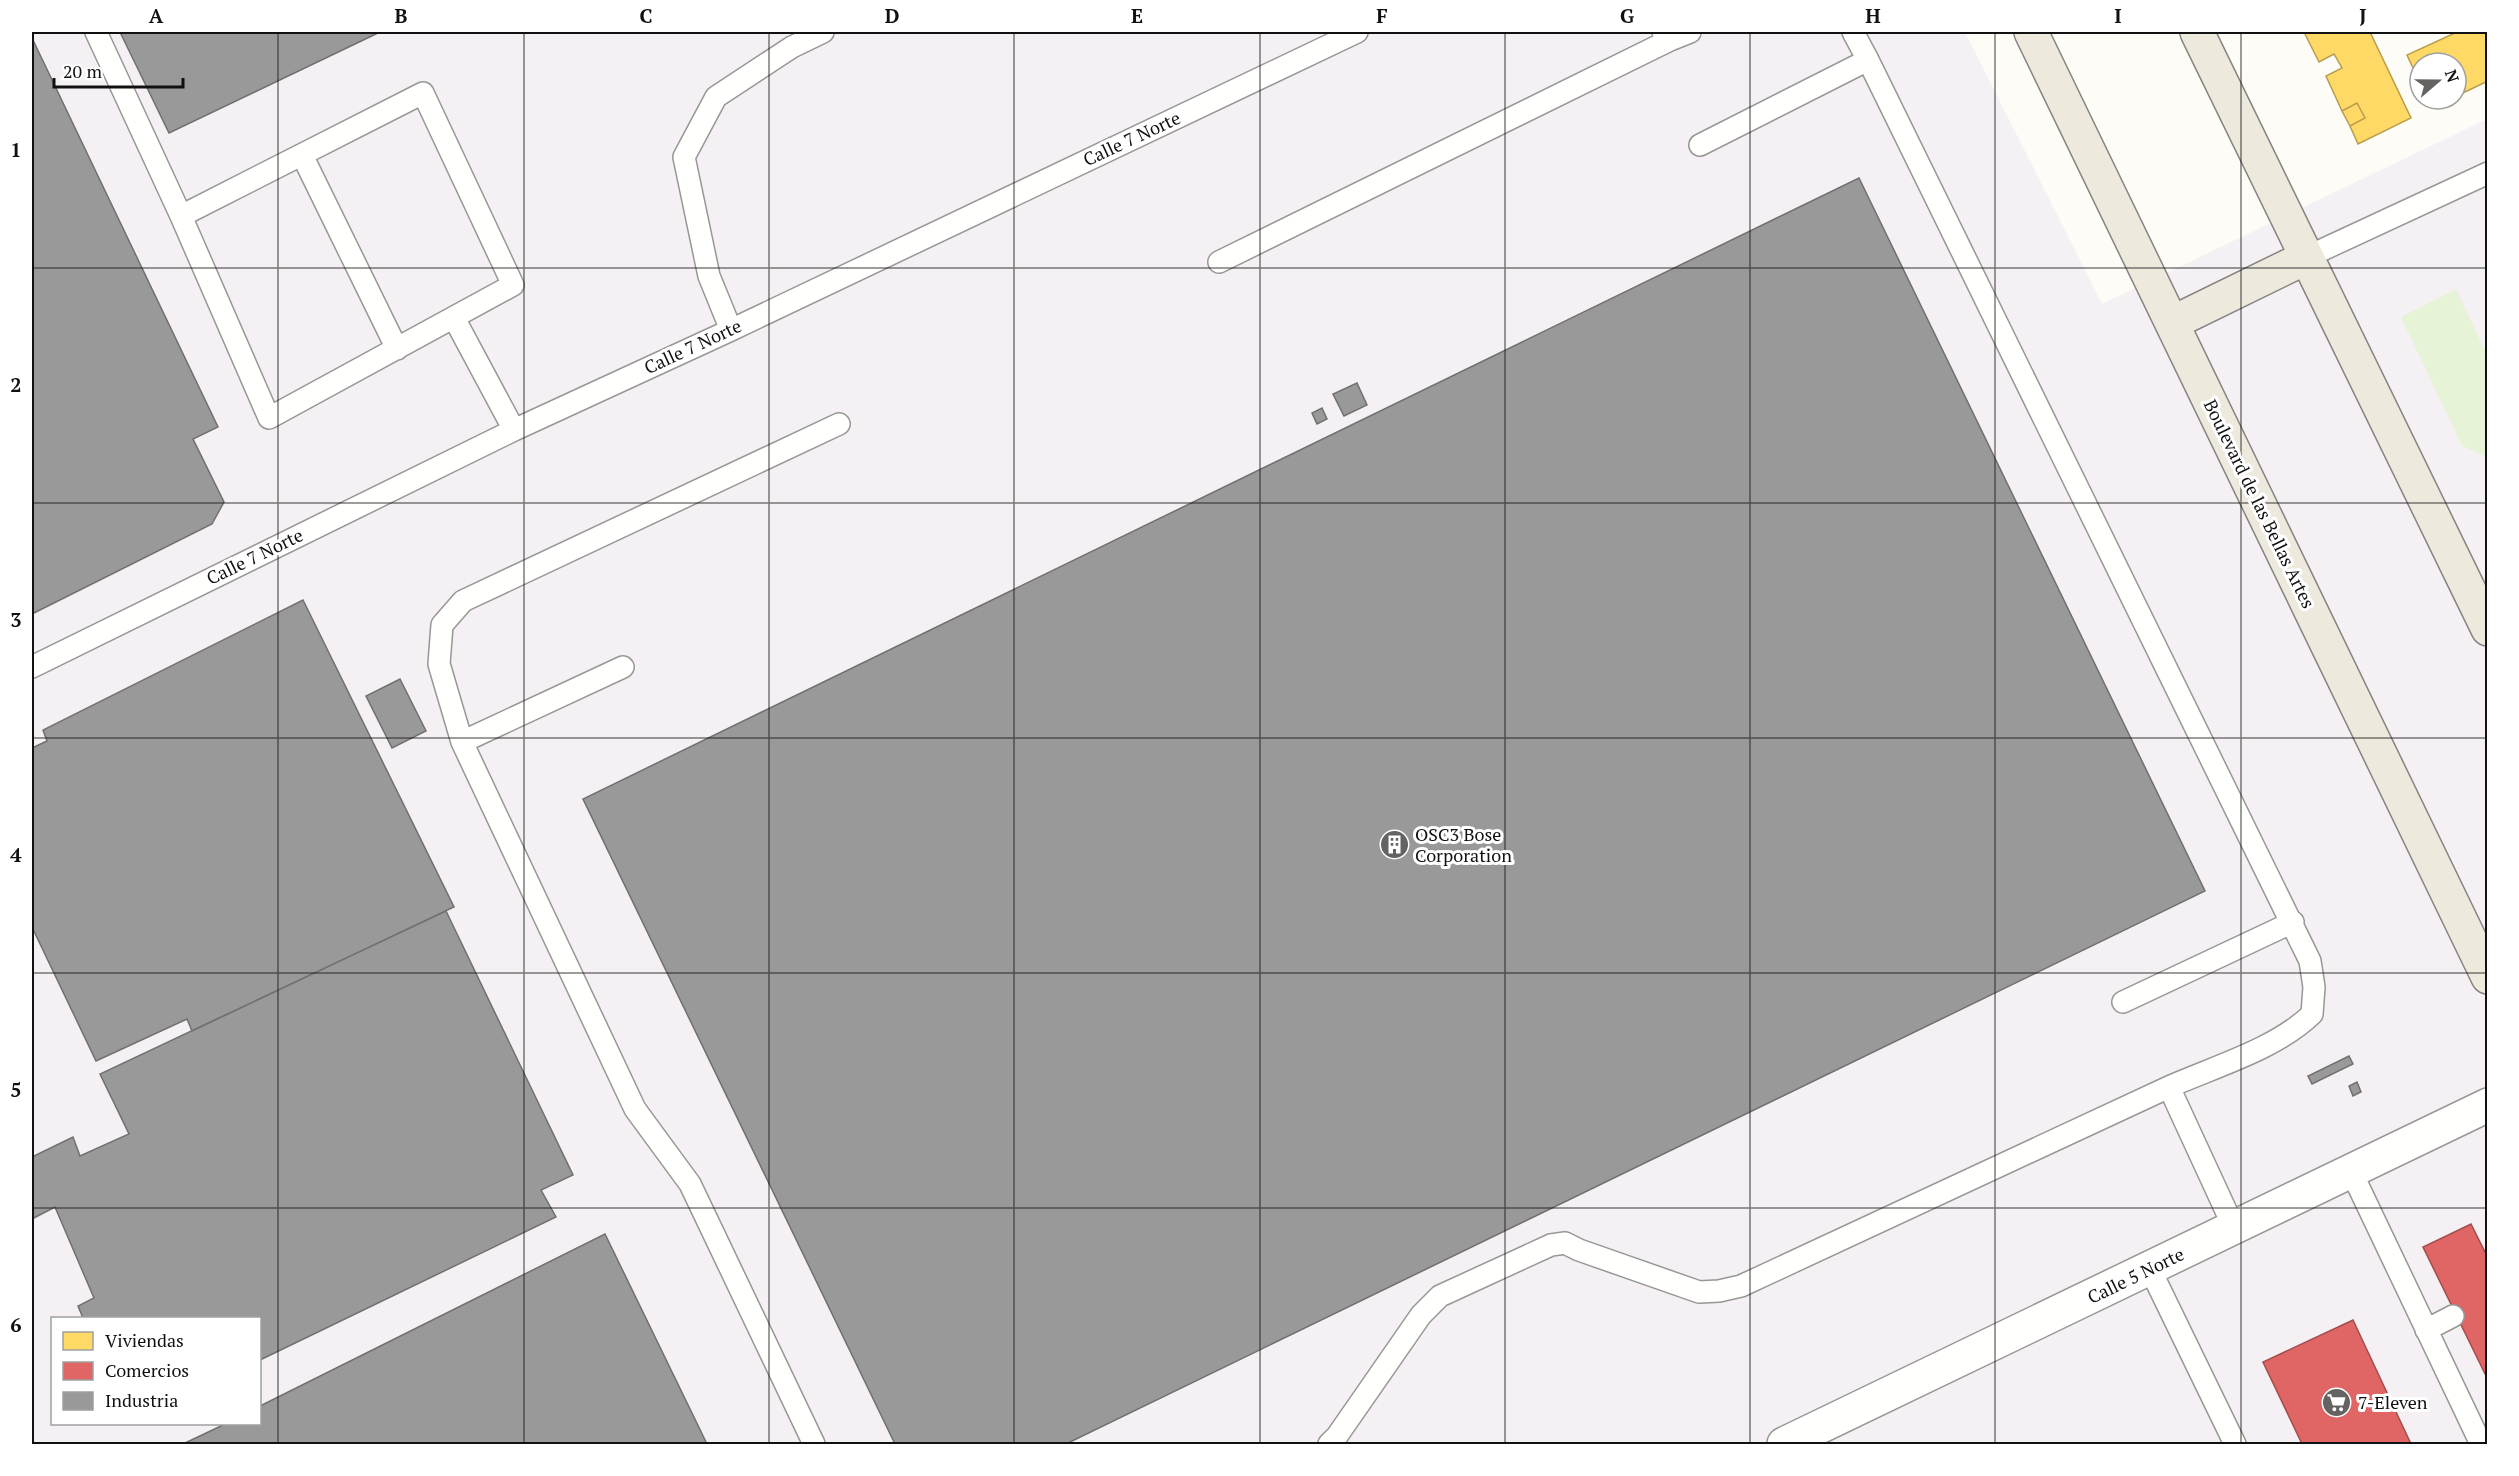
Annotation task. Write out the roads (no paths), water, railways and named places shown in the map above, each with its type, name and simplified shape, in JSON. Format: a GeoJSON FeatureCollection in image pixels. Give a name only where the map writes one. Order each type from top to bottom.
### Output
{"type":"FeatureCollection","features":[{"type":"Feature","properties":{"kind":"main road","name":"Boulevard de las Bellas Artes"},"geometry":{"type":"LineString","coordinates":[[2031,32],[2487,977]]}},
{"type":"Feature","properties":{"kind":"main road"},"geometry":{"type":"LineString","coordinates":[[2197,32],[2487,629]]}},
{"type":"Feature","properties":{"kind":"main road"},"geometry":{"type":"LineString","coordinates":[[2172,323],[2307,257]]}},
{"type":"Feature","properties":{"kind":"street","name":"Calle 5 Norte"},"geometry":{"type":"LineString","coordinates":[[1784,1444],[2487,1105]]}},
{"type":"Feature","properties":{"kind":"lane"},"geometry":{"type":"LineString","coordinates":[[96,32],[181,216],[269,418],[513,285],[423,93],[181,216]]}},
{"type":"Feature","properties":{"kind":"lane"},"geometry":{"type":"LineString","coordinates":[[731,330],[709,276],[684,157],[716,97],[792,47],[823,32]]}},
{"type":"Feature","properties":{"kind":"lane","name":"Calle 7 Norte"},"geometry":{"type":"LineString","coordinates":[[32,667],[514,430],[731,330],[1357,32]]}},
{"type":"Feature","properties":{"kind":"lane"},"geometry":{"type":"LineString","coordinates":[[1219,262],[1667,36],[1690,32]]}},
{"type":"Feature","properties":{"kind":"lane"},"geometry":{"type":"LineString","coordinates":[[1329,1444],[1337,1436],[1421,1315],[1440,1296],[1551,1245],[1565,1243],[1699,1292],[1719,1291],[1741,1286],[2169,1087],[2279,1040],[2297,1029],[2312,1014],[2314,987],[2310,961],[2293,921],[1853,32]]}},
{"type":"Feature","properties":{"kind":"lane"},"geometry":{"type":"LineString","coordinates":[[1700,145],[1868,60]]}},
{"type":"Feature","properties":{"kind":"lane"},"geometry":{"type":"LineString","coordinates":[[302,155],[398,349]]}},
{"type":"Feature","properties":{"kind":"lane"},"geometry":{"type":"LineString","coordinates":[[2307,257],[2487,173]]}},
{"type":"Feature","properties":{"kind":"lane"},"geometry":{"type":"LineString","coordinates":[[454,318],[514,430]]}},
{"type":"Feature","properties":{"kind":"lane"},"geometry":{"type":"LineString","coordinates":[[814,1444],[690,1184],[635,1109],[462,742],[439,664],[442,625],[463,601],[839,424]]}},
{"type":"Feature","properties":{"kind":"lane"},"geometry":{"type":"LineString","coordinates":[[462,742],[623,667]]}},
{"type":"Feature","properties":{"kind":"lane"},"geometry":{"type":"LineString","coordinates":[[2123,1002],[2293,921]]}},
{"type":"Feature","properties":{"kind":"lane"},"geometry":{"type":"LineString","coordinates":[[2169,1087],[2234,1228]]}},
{"type":"Feature","properties":{"kind":"lane"},"geometry":{"type":"LineString","coordinates":[[2351,1172],[2481,1444]]}},
{"type":"Feature","properties":{"kind":"lane"},"geometry":{"type":"LineString","coordinates":[[2150,1269],[2235,1444]]}},
{"type":"Feature","properties":{"kind":"lane"},"geometry":{"type":"LineString","coordinates":[[2426,1330],[2453,1316]]}},
{"type":"Feature","properties":{"kind":"place","name":"OSC3 Bose Corporation"},"geometry":{"type":"Point","coordinates":[1394,845]}},
{"type":"Feature","properties":{"kind":"place","name":"7-Eleven"},"geometry":{"type":"Point","coordinates":[2337,1403]}}]}
